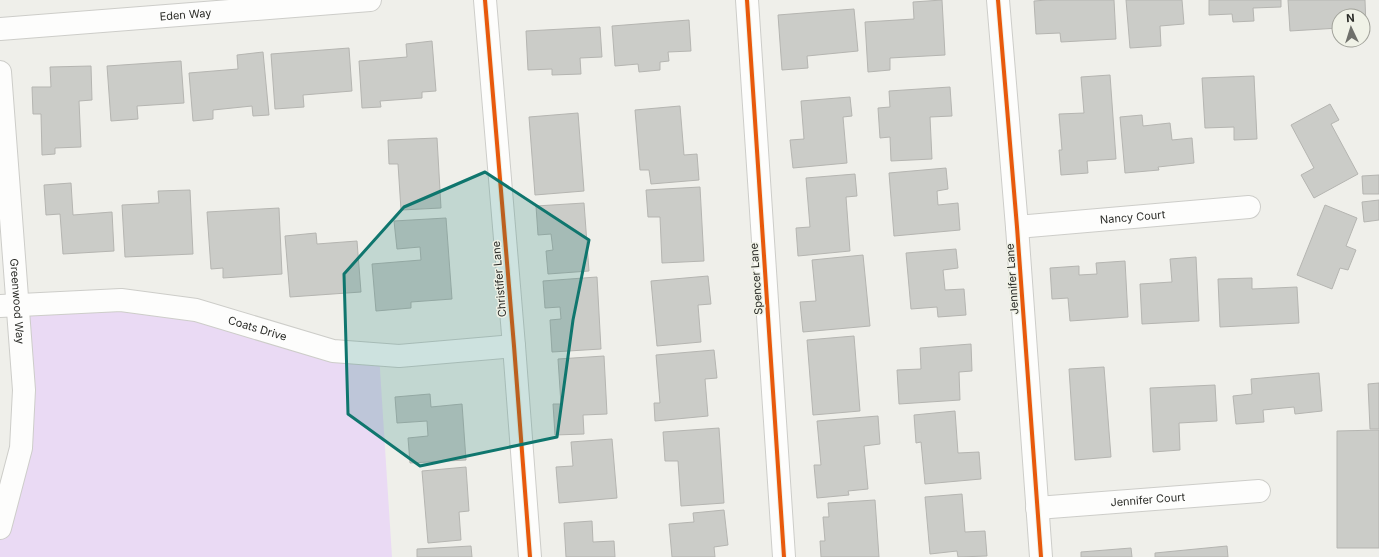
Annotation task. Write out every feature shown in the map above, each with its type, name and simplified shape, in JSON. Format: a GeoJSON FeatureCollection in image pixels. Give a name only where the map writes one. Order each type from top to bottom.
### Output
{"type":"FeatureCollection","features":[{"type":"Feature","properties":{"kind":"street","name":"Eden Way"},"geometry":{"type":"LineString","coordinates":[[0,29],[370,0]]}},
{"type":"Feature","properties":{"kind":"street","name":"Christifer Lane"},"geometry":{"type":"LineString","coordinates":[[485,0],[530,557]]}},
{"type":"Feature","properties":{"kind":"street","name":"Spencer Lane"},"geometry":{"type":"LineString","coordinates":[[747,0],[784,557]]}},
{"type":"Feature","properties":{"kind":"street","name":"Jennifer Lane"},"geometry":{"type":"LineString","coordinates":[[998,0],[1017,227],[1041,557]]}},
{"type":"Feature","properties":{"kind":"street","name":"Greenwood Way"},"geometry":{"type":"LineString","coordinates":[[0,72],[9,305],[24,390],[21,448],[0,528]]}},
{"type":"Feature","properties":{"kind":"street","name":"Nancy Court"},"geometry":{"type":"LineString","coordinates":[[1017,227],[1249,207]]}},
{"type":"Feature","properties":{"kind":"street","name":"Coats Drive"},"geometry":{"type":"LineString","coordinates":[[9,305],[121,300],[196,310],[333,351],[399,356],[514,346]]}},
{"type":"Feature","properties":{"kind":"street","name":"Jennifer Court"},"geometry":{"type":"LineString","coordinates":[[1037,508],[1259,490]]}},
{"type":"Feature","properties":{"kind":"highlighted area"},"geometry":{"type":"Polygon","coordinates":[[[485,172],[589,240],[573,320],[557,437],[420,466],[348,414],[344,274],[404,207],[485,172]]]}},
{"type":"Feature","properties":{"kind":"shaded area"},"geometry":{"type":"Polygon","coordinates":[[[121,300],[379,354],[392,557],[0,557],[0,528],[21,448],[18,305],[121,300]]]}},
{"type":"Feature","properties":{"kind":"building"},"geometry":{"type":"Polygon","coordinates":[[[942,0],[945,55],[890,58],[890,70],[868,72],[865,22],[914,19],[913,2],[942,0]]]}},
{"type":"Feature","properties":{"kind":"building"},"geometry":{"type":"Polygon","coordinates":[[[1114,0],[1116,39],[1061,42],[1060,33],[1036,34],[1034,1],[1114,0]]]}},
{"type":"Feature","properties":{"kind":"building"},"geometry":{"type":"Polygon","coordinates":[[[1126,0],[1182,0],[1184,24],[1160,26],[1161,46],[1130,48],[1126,0]]]}},
{"type":"Feature","properties":{"kind":"building"},"geometry":{"type":"Polygon","coordinates":[[[1209,0],[1281,0],[1281,7],[1253,8],[1254,21],[1233,22],[1232,14],[1209,15],[1209,0]]]}},
{"type":"Feature","properties":{"kind":"building"},"geometry":{"type":"Polygon","coordinates":[[[1288,0],[1365,0],[1365,8],[1331,8],[1331,28],[1290,31],[1288,0]]]}},
{"type":"Feature","properties":{"kind":"building"},"geometry":{"type":"Polygon","coordinates":[[[854,9],[858,51],[807,56],[808,68],[782,70],[778,15],[854,9]]]}},
{"type":"Feature","properties":{"kind":"building"},"geometry":{"type":"Polygon","coordinates":[[[689,20],[691,51],[668,52],[669,61],[660,62],[660,70],[639,72],[638,64],[615,66],[612,26],[689,20]]]}},
{"type":"Feature","properties":{"kind":"building"},"geometry":{"type":"Polygon","coordinates":[[[600,27],[602,57],[580,58],[581,74],[552,75],[552,69],[528,70],[526,31],[600,27]]]}},
{"type":"Feature","properties":{"kind":"building"},"geometry":{"type":"Polygon","coordinates":[[[432,41],[436,91],[422,92],[422,98],[380,101],[381,107],[362,108],[359,61],[407,57],[406,44],[432,41]]]}},
{"type":"Feature","properties":{"kind":"building"},"geometry":{"type":"Polygon","coordinates":[[[349,48],[352,91],[303,95],[304,107],[275,109],[271,54],[349,48]]]}},
{"type":"Feature","properties":{"kind":"building"},"geometry":{"type":"Polygon","coordinates":[[[263,52],[269,115],[253,116],[252,106],[213,110],[213,119],[193,121],[189,73],[238,69],[237,55],[263,52]]]}},
{"type":"Feature","properties":{"kind":"building"},"geometry":{"type":"Polygon","coordinates":[[[181,61],[184,103],[137,106],[138,119],[111,121],[107,66],[181,61]]]}},
{"type":"Feature","properties":{"kind":"building"},"geometry":{"type":"Polygon","coordinates":[[[91,66],[92,100],[79,101],[81,147],[55,148],[55,154],[42,155],[41,114],[33,114],[32,87],[51,87],[50,67],[91,66]]]}},
{"type":"Feature","properties":{"kind":"building"},"geometry":{"type":"Polygon","coordinates":[[[1110,75],[1116,159],[1087,161],[1088,173],[1061,175],[1059,150],[1062,150],[1059,114],[1084,113],[1081,77],[1110,75]]]}},
{"type":"Feature","properties":{"kind":"building"},"geometry":{"type":"Polygon","coordinates":[[[1254,76],[1257,139],[1234,140],[1234,127],[1205,128],[1202,78],[1254,76]]]}},
{"type":"Feature","properties":{"kind":"building"},"geometry":{"type":"Polygon","coordinates":[[[950,87],[952,116],[930,117],[932,159],[891,161],[890,137],[880,138],[878,108],[890,107],[889,91],[950,87]]]}},
{"type":"Feature","properties":{"kind":"building"},"geometry":{"type":"Polygon","coordinates":[[[850,97],[852,116],[843,117],[847,163],[793,168],[790,140],[804,139],[801,101],[850,97]]]}},
{"type":"Feature","properties":{"kind":"building"},"geometry":{"type":"Polygon","coordinates":[[[1330,104],[1339,120],[1331,124],[1358,174],[1314,198],[1301,175],[1314,168],[1291,125],[1330,104]]]}},
{"type":"Feature","properties":{"kind":"building"},"geometry":{"type":"Polygon","coordinates":[[[680,106],[684,155],[697,154],[699,180],[651,184],[649,170],[640,170],[635,110],[680,106]]]}},
{"type":"Feature","properties":{"kind":"building"},"geometry":{"type":"Polygon","coordinates":[[[578,113],[584,191],[535,195],[529,117],[578,113]]]}},
{"type":"Feature","properties":{"kind":"building"},"geometry":{"type":"Polygon","coordinates":[[[1142,115],[1143,126],[1170,123],[1172,140],[1192,138],[1194,163],[1158,167],[1159,170],[1125,173],[1120,117],[1142,115]]]}},
{"type":"Feature","properties":{"kind":"building"},"geometry":{"type":"Polygon","coordinates":[[[437,138],[441,208],[401,210],[398,164],[389,164],[388,140],[437,138]]]}},
{"type":"Feature","properties":{"kind":"building"},"geometry":{"type":"Polygon","coordinates":[[[946,168],[948,189],[937,191],[938,205],[958,203],[960,230],[894,236],[889,173],[946,168]]]}},
{"type":"Feature","properties":{"kind":"building"},"geometry":{"type":"Polygon","coordinates":[[[855,174],[857,196],[846,197],[850,251],[798,256],[796,228],[810,227],[806,178],[855,174]]]}},
{"type":"Feature","properties":{"kind":"building"},"geometry":{"type":"Polygon","coordinates":[[[1379,175],[1379,194],[1363,194],[1362,176],[1379,175]]]}},
{"type":"Feature","properties":{"kind":"building"},"geometry":{"type":"Polygon","coordinates":[[[71,183],[73,215],[112,212],[114,251],[63,254],[60,214],[46,215],[44,185],[71,183]]]}},
{"type":"Feature","properties":{"kind":"building"},"geometry":{"type":"Polygon","coordinates":[[[700,187],[704,261],[662,263],[660,217],[648,217],[646,190],[700,187]]]}},
{"type":"Feature","properties":{"kind":"building"},"geometry":{"type":"Polygon","coordinates":[[[190,190],[193,254],[125,257],[122,205],[159,203],[158,191],[190,190]]]}},
{"type":"Feature","properties":{"kind":"building"},"geometry":{"type":"Polygon","coordinates":[[[1379,200],[1379,220],[1364,222],[1362,202],[1379,200]]]}},
{"type":"Feature","properties":{"kind":"building"},"geometry":{"type":"Polygon","coordinates":[[[584,203],[589,271],[548,274],[546,251],[553,250],[551,234],[538,235],[536,206],[584,203]]]}},
{"type":"Feature","properties":{"kind":"building"},"geometry":{"type":"Polygon","coordinates":[[[1325,205],[1357,218],[1346,246],[1356,250],[1348,270],[1340,268],[1332,289],[1297,275],[1325,205]]]}},
{"type":"Feature","properties":{"kind":"building"},"geometry":{"type":"Polygon","coordinates":[[[279,208],[282,274],[223,278],[223,268],[211,269],[207,212],[279,208]]]}},
{"type":"Feature","properties":{"kind":"building"},"geometry":{"type":"Polygon","coordinates":[[[446,218],[452,299],[411,302],[411,308],[376,311],[372,264],[421,260],[420,247],[397,249],[394,221],[446,218]]]}},
{"type":"Feature","properties":{"kind":"building"},"geometry":{"type":"Polygon","coordinates":[[[316,233],[317,244],[357,241],[361,292],[290,297],[285,236],[316,233]]]}},
{"type":"Feature","properties":{"kind":"building"},"geometry":{"type":"Polygon","coordinates":[[[956,249],[958,268],[943,270],[945,290],[964,289],[966,315],[938,317],[937,307],[911,309],[906,253],[956,249]]]}},
{"type":"Feature","properties":{"kind":"building"},"geometry":{"type":"Polygon","coordinates":[[[863,255],[870,326],[803,332],[800,302],[816,301],[812,260],[863,255]]]}},
{"type":"Feature","properties":{"kind":"building"},"geometry":{"type":"Polygon","coordinates":[[[1196,257],[1199,321],[1142,324],[1140,284],[1172,282],[1170,259],[1196,257]]]}},
{"type":"Feature","properties":{"kind":"building"},"geometry":{"type":"Polygon","coordinates":[[[1125,261],[1128,317],[1070,321],[1068,298],[1052,299],[1050,268],[1079,266],[1079,275],[1097,274],[1096,263],[1125,261]]]}},
{"type":"Feature","properties":{"kind":"building"},"geometry":{"type":"Polygon","coordinates":[[[708,276],[711,304],[698,305],[701,342],[657,346],[651,281],[708,276]]]}},
{"type":"Feature","properties":{"kind":"building"},"geometry":{"type":"Polygon","coordinates":[[[597,277],[601,349],[552,352],[550,320],[561,319],[560,307],[545,308],[543,281],[597,277]]]}},
{"type":"Feature","properties":{"kind":"building"},"geometry":{"type":"Polygon","coordinates":[[[1252,278],[1252,289],[1297,287],[1299,323],[1220,327],[1218,279],[1252,278]]]}},
{"type":"Feature","properties":{"kind":"building"},"geometry":{"type":"Polygon","coordinates":[[[854,336],[860,411],[813,415],[807,340],[854,336]]]}},
{"type":"Feature","properties":{"kind":"building"},"geometry":{"type":"Polygon","coordinates":[[[971,344],[972,371],[959,372],[960,400],[899,404],[897,370],[921,369],[920,348],[971,344]]]}},
{"type":"Feature","properties":{"kind":"building"},"geometry":{"type":"Polygon","coordinates":[[[714,350],[717,378],[705,379],[708,416],[655,421],[654,403],[660,403],[656,355],[714,350]]]}},
{"type":"Feature","properties":{"kind":"building"},"geometry":{"type":"Polygon","coordinates":[[[604,356],[607,414],[583,415],[584,434],[555,435],[553,404],[561,404],[558,359],[604,356]]]}},
{"type":"Feature","properties":{"kind":"building"},"geometry":{"type":"Polygon","coordinates":[[[1104,367],[1111,457],[1075,460],[1069,369],[1104,367]]]}},
{"type":"Feature","properties":{"kind":"building"},"geometry":{"type":"Polygon","coordinates":[[[1319,373],[1322,411],[1295,414],[1294,407],[1263,410],[1264,422],[1236,424],[1233,396],[1252,394],[1251,379],[1319,373]]]}},
{"type":"Feature","properties":{"kind":"building"},"geometry":{"type":"Polygon","coordinates":[[[1379,383],[1379,429],[1370,429],[1368,384],[1379,383]]]}},
{"type":"Feature","properties":{"kind":"building"},"geometry":{"type":"Polygon","coordinates":[[[1215,385],[1217,421],[1179,423],[1180,450],[1153,452],[1150,388],[1215,385]]]}},
{"type":"Feature","properties":{"kind":"building"},"geometry":{"type":"Polygon","coordinates":[[[430,394],[431,407],[462,404],[466,460],[410,463],[408,438],[428,436],[427,421],[397,423],[395,397],[430,394]]]}},
{"type":"Feature","properties":{"kind":"building"},"geometry":{"type":"Polygon","coordinates":[[[955,411],[958,453],[979,452],[981,479],[925,484],[921,442],[916,443],[914,415],[955,411]]]}},
{"type":"Feature","properties":{"kind":"building"},"geometry":{"type":"Polygon","coordinates":[[[878,416],[880,444],[864,446],[868,489],[848,491],[849,495],[817,498],[814,465],[821,465],[817,421],[878,416]]]}},
{"type":"Feature","properties":{"kind":"building"},"geometry":{"type":"Polygon","coordinates":[[[719,428],[724,503],[681,506],[678,461],[665,461],[663,432],[719,428]]]}},
{"type":"Feature","properties":{"kind":"building"},"geometry":{"type":"Polygon","coordinates":[[[1379,430],[1379,548],[1337,548],[1337,431],[1379,430]]]}},
{"type":"Feature","properties":{"kind":"building"},"geometry":{"type":"Polygon","coordinates":[[[612,439],[617,498],[559,503],[556,467],[573,466],[571,442],[612,439]]]}},
{"type":"Feature","properties":{"kind":"building"},"geometry":{"type":"Polygon","coordinates":[[[466,467],[469,511],[459,512],[461,540],[428,543],[422,471],[466,467]]]}},
{"type":"Feature","properties":{"kind":"building"},"geometry":{"type":"Polygon","coordinates":[[[962,494],[965,532],[985,531],[987,556],[958,557],[957,551],[930,554],[925,497],[962,494]]]}},
{"type":"Feature","properties":{"kind":"building"},"geometry":{"type":"Polygon","coordinates":[[[875,500],[879,557],[821,557],[820,541],[825,541],[823,517],[829,517],[828,503],[875,500]]]}},
{"type":"Feature","properties":{"kind":"building"},"geometry":{"type":"Polygon","coordinates":[[[724,510],[728,545],[714,547],[715,557],[672,557],[669,524],[694,522],[693,513],[724,510]]]}},
{"type":"Feature","properties":{"kind":"building"},"geometry":{"type":"Polygon","coordinates":[[[592,521],[593,542],[614,541],[615,557],[566,557],[564,523],[592,521]]]}},
{"type":"Feature","properties":{"kind":"building"},"geometry":{"type":"Polygon","coordinates":[[[471,546],[472,557],[417,557],[417,549],[471,546]]]}},
{"type":"Feature","properties":{"kind":"building"},"geometry":{"type":"Polygon","coordinates":[[[1227,546],[1228,557],[1155,557],[1155,553],[1227,546]]]}},
{"type":"Feature","properties":{"kind":"building"},"geometry":{"type":"Polygon","coordinates":[[[1131,548],[1132,557],[1081,557],[1081,552],[1131,548]]]}},
{"type":"Feature","properties":{"kind":"cycle path"},"geometry":{"type":"LineString","coordinates":[[485,0],[530,557]]}},
{"type":"Feature","properties":{"kind":"cycle path"},"geometry":{"type":"LineString","coordinates":[[747,0],[784,557]]}},
{"type":"Feature","properties":{"kind":"cycle path"},"geometry":{"type":"LineString","coordinates":[[998,0],[1017,227],[1041,557]]}}]}
